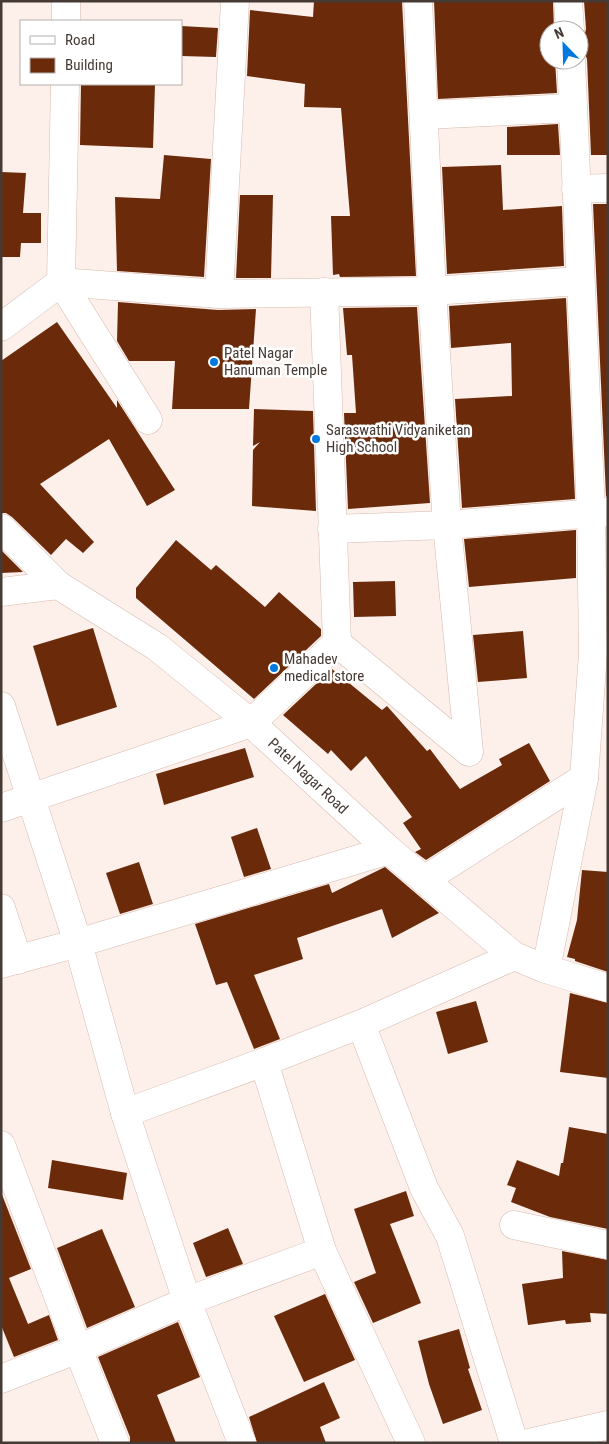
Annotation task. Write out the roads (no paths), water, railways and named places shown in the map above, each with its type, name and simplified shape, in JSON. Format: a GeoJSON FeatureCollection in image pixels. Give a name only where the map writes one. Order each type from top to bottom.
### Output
{"type":"FeatureCollection","features":[{"type":"Feature","properties":{"kind":"street"},"geometry":{"type":"LineString","coordinates":[[66,1],[66,20]]}},
{"type":"Feature","properties":{"kind":"street"},"geometry":{"type":"LineString","coordinates":[[220,294],[235,1]]}},
{"type":"Feature","properties":{"kind":"street"},"geometry":{"type":"LineString","coordinates":[[324,292],[337,643],[469,752],[447,525],[432,291],[418,1]]}},
{"type":"Feature","properties":{"kind":"street"},"geometry":{"type":"LineString","coordinates":[[568,1],[569,20]]}},
{"type":"Feature","properties":{"kind":"street"},"geometry":{"type":"LineString","coordinates":[[546,969],[584,778],[600,512],[580,281],[571,70]]}},
{"type":"Feature","properties":{"kind":"street"},"geometry":{"type":"LineString","coordinates":[[65,85],[61,282],[148,420]]}},
{"type":"Feature","properties":{"kind":"street"},"geometry":{"type":"LineString","coordinates":[[424,115],[573,108]]}},
{"type":"Feature","properties":{"kind":"street"},"geometry":{"type":"LineString","coordinates":[[576,189],[608,188]]}},
{"type":"Feature","properties":{"kind":"street"},"geometry":{"type":"LineString","coordinates":[[1,327],[61,282],[220,294],[432,291],[580,281]]}},
{"type":"Feature","properties":{"kind":"street"},"geometry":{"type":"LineString","coordinates":[[332,529],[447,525],[600,512]]}},
{"type":"Feature","properties":{"kind":"street","name":"Patel Nagar Road"},"geometry":{"type":"LineString","coordinates":[[1,528],[58,585],[157,647],[252,723],[389,850],[514,956],[546,969],[608,988]]}},
{"type":"Feature","properties":{"kind":"street"},"geometry":{"type":"LineString","coordinates":[[1,592],[58,585]]}},
{"type":"Feature","properties":{"kind":"street"},"geometry":{"type":"LineString","coordinates":[[1,808],[252,723],[337,643]]}},
{"type":"Feature","properties":{"kind":"street"},"geometry":{"type":"LineString","coordinates":[[1,706],[78,943],[125,1113],[187,1300],[242,1443]]}},
{"type":"Feature","properties":{"kind":"street"},"geometry":{"type":"LineString","coordinates":[[424,880],[584,778]]}},
{"type":"Feature","properties":{"kind":"street"},"geometry":{"type":"LineString","coordinates":[[1,908],[10,962],[389,850]]}},
{"type":"Feature","properties":{"kind":"street"},"geometry":{"type":"LineString","coordinates":[[125,1113],[361,1024],[514,956]]}},
{"type":"Feature","properties":{"kind":"street"},"geometry":{"type":"LineString","coordinates":[[361,1024],[424,1188],[450,1236],[514,1443]]}},
{"type":"Feature","properties":{"kind":"street"},"geometry":{"type":"LineString","coordinates":[[264,1062],[322,1252],[411,1443]]}},
{"type":"Feature","properties":{"kind":"street"},"geometry":{"type":"LineString","coordinates":[[1,1146],[115,1443]]}},
{"type":"Feature","properties":{"kind":"street"},"geometry":{"type":"LineString","coordinates":[[514,1225],[608,1245]]}},
{"type":"Feature","properties":{"kind":"street"},"geometry":{"type":"LineString","coordinates":[[1,1379],[78,1348],[187,1300],[322,1252]]}},
{"type":"Feature","properties":{"kind":"street"},"geometry":{"type":"LineString","coordinates":[[529,1443],[601,1432]]}},
{"type":"Feature","properties":{"kind":"place","name":"Patel Nagar Hanuman Temple"},"geometry":{"type":"Point","coordinates":[214,362]}},
{"type":"Feature","properties":{"kind":"place","name":"Saraswathi Vidyaniketan High School"},"geometry":{"type":"Point","coordinates":[316,439]}},
{"type":"Feature","properties":{"kind":"place","name":"Mahadev medical store"},"geometry":{"type":"Point","coordinates":[274,668]}}]}
